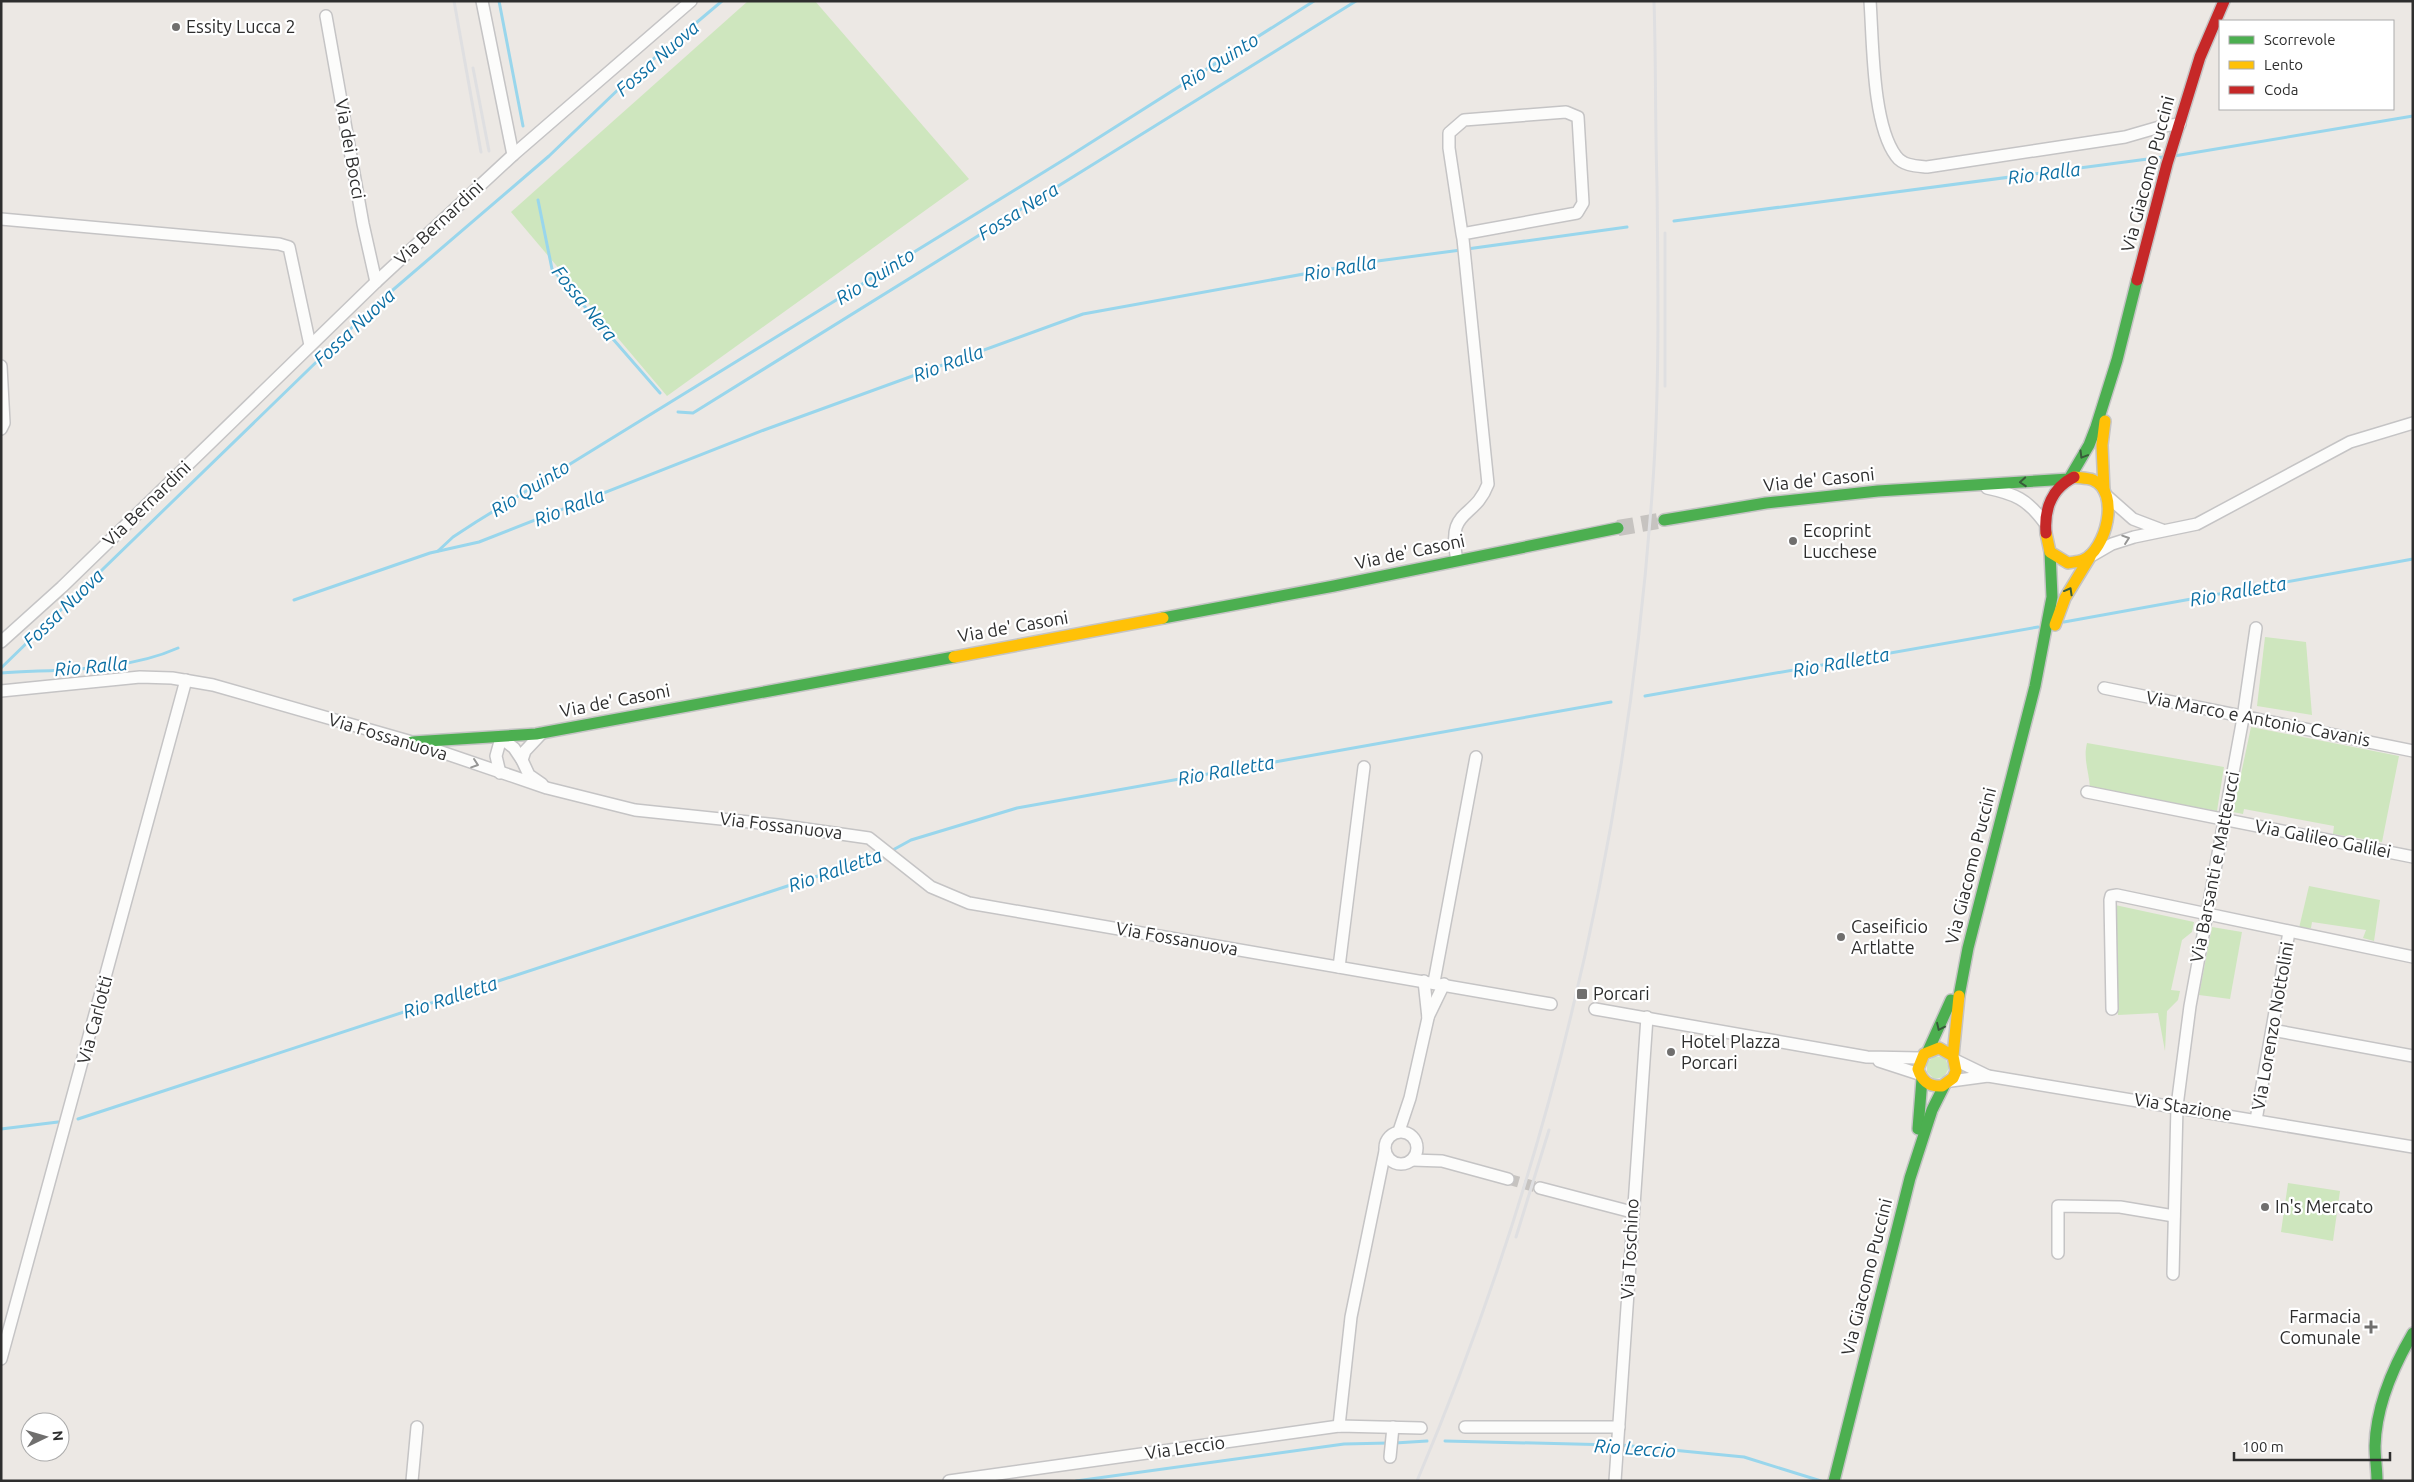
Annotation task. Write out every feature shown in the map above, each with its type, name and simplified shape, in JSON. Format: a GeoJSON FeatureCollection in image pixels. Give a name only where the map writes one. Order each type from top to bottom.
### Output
{"type":"FeatureCollection","features":[{"type":"Feature","properties":{"kind":"main road","name":"Via Giacomo Puccini"},"geometry":{"type":"LineString","coordinates":[[1954,1058],[1954,1023],[1968,948],[2034,686],[2052,597],[2050,552],[2044,522],[2053,497],[2069,479],[2089,445],[2096,427],[2117,360],[2167,164],[2200,57],[2224,1]]}},
{"type":"Feature","properties":{"kind":"main road","name":"Via Giacomo Puccini"},"geometry":{"type":"LineString","coordinates":[[2034,686],[2042,672],[2052,633],[2065,598],[2090,556],[2102,540],[2108,524],[2103,434],[2117,360]]}},
{"type":"Feature","properties":{"kind":"main road"},"geometry":{"type":"LineString","coordinates":[[2069,479],[2079,477],[2091,479],[2106,493]]}},
{"type":"Feature","properties":{"kind":"main road","name":"Via de' Casoni"},"geometry":{"type":"LineString","coordinates":[[1664,520],[1798,499],[1878,491],[2069,479]]}},
{"type":"Feature","properties":{"kind":"main road","name":"Via de' Casoni"},"geometry":{"type":"LineString","coordinates":[[412,742],[501,738],[542,733],[1334,586],[1618,528]]}},
{"type":"Feature","properties":{"kind":"main road"},"geometry":{"type":"LineString","coordinates":[[2050,552],[2066,561],[2081,561],[2090,556]]}},
{"type":"Feature","properties":{"kind":"main road"},"geometry":{"type":"LineString","coordinates":[[1910,1178],[1920,1115],[1920,1077],[1924,1054],[1946,1013],[1968,948]]}},
{"type":"Feature","properties":{"kind":"main road"},"geometry":{"type":"LineString","coordinates":[[1920,1077],[1929,1085],[1948,1083],[1956,1071],[1954,1058],[1938,1048],[1924,1054]]}},
{"type":"Feature","properties":{"kind":"main road","name":"Via Giacomo Puccini"},"geometry":{"type":"LineString","coordinates":[[1834,1481],[1910,1178],[1932,1110],[1948,1083]]}},
{"type":"Feature","properties":{"kind":"main road"},"geometry":{"type":"LineString","coordinates":[[2377,1481],[2375,1446],[2381,1412],[2394,1370],[2413,1334]]}},
{"type":"Feature","properties":{"kind":"street"},"geometry":{"type":"LineString","coordinates":[[482,1],[513,154]]}},
{"type":"Feature","properties":{"kind":"street","name":"Via Bernardini"},"geometry":{"type":"LineString","coordinates":[[1,642],[62,587],[310,345],[513,154],[691,1]]}},
{"type":"Feature","properties":{"kind":"street"},"geometry":{"type":"LineString","coordinates":[[1870,1],[1876,89],[1886,135],[1896,157],[1911,166],[1928,166],[2125,137],[2163,126],[2180,124]]}},
{"type":"Feature","properties":{"kind":"street","name":"Via dei Bocci"},"geometry":{"type":"LineString","coordinates":[[326,16],[363,224],[376,282]]}},
{"type":"Feature","properties":{"kind":"street"},"geometry":{"type":"LineString","coordinates":[[1457,560],[1454,544],[1455,530],[1460,518],[1483,496],[1488,484],[1462,236],[1449,148],[1449,133],[1464,120],[1566,112],[1578,117],[1582,203],[1577,214],[1462,236]]}},
{"type":"Feature","properties":{"kind":"street"},"geometry":{"type":"LineString","coordinates":[[1,219],[279,244],[289,247],[310,345]]}},
{"type":"Feature","properties":{"kind":"street"},"geometry":{"type":"LineString","coordinates":[[1,366],[4,423],[1,429]]}},
{"type":"Feature","properties":{"kind":"street"},"geometry":{"type":"LineString","coordinates":[[2090,556],[2123,540],[2164,530],[2188,527],[2212,517],[2350,442],[2413,423]]}},
{"type":"Feature","properties":{"kind":"street","name":"Via de' Casoni"},"geometry":{"type":"LineString","coordinates":[[1978,486],[2018,497],[2031,506],[2044,522]]}},
{"type":"Feature","properties":{"kind":"street"},"geometry":{"type":"LineString","coordinates":[[2106,493],[2133,518],[2164,530]]}},
{"type":"Feature","properties":{"kind":"street","name":"Via Barsanti e Matteucci"},"geometry":{"type":"LineString","coordinates":[[2172,1274],[2177,1106],[2190,1006],[2243,718],[2256,628]]}},
{"type":"Feature","properties":{"kind":"street","name":"Via Fossanuova"},"geometry":{"type":"LineString","coordinates":[[1,691],[126,678],[186,680],[224,688],[412,742],[547,788],[635,810],[835,832],[869,838],[931,887],[969,903],[1434,982],[1551,1004]]}},
{"type":"Feature","properties":{"kind":"street","name":"Via Carlotti"},"geometry":{"type":"LineString","coordinates":[[1,1359],[186,680]]}},
{"type":"Feature","properties":{"kind":"street","name":"Via Marco e Antonio Cavanis"},"geometry":{"type":"LineString","coordinates":[[2104,688],[2243,718],[2413,751]]}},
{"type":"Feature","properties":{"kind":"street"},"geometry":{"type":"LineString","coordinates":[[522,760],[525,751],[534,738],[542,733]]}},
{"type":"Feature","properties":{"kind":"street"},"geometry":{"type":"LineString","coordinates":[[500,773],[496,756],[501,738],[514,748],[529,774],[547,788]]}},
{"type":"Feature","properties":{"kind":"street"},"geometry":{"type":"LineString","coordinates":[[1339,1426],[1351,1317],[1378,1190],[1386,1140],[1399,1131],[1410,1098],[1427,1019],[1476,757]]}},
{"type":"Feature","properties":{"kind":"street"},"geometry":{"type":"LineString","coordinates":[[1340,967],[1364,767]]}},
{"type":"Feature","properties":{"kind":"street","name":"Via Galileo Galilei"},"geometry":{"type":"LineString","coordinates":[[2087,792],[2413,857]]}},
{"type":"Feature","properties":{"kind":"street"},"geometry":{"type":"LineString","coordinates":[[2112,1009],[2111,896],[2117,895],[2413,957]]}},
{"type":"Feature","properties":{"kind":"street","name":"Via Lorenzo Nottolini"},"geometry":{"type":"LineString","coordinates":[[2256,1120],[2289,932]]}},
{"type":"Feature","properties":{"kind":"street"},"geometry":{"type":"LineString","coordinates":[[1427,1019],[1434,982]]}},
{"type":"Feature","properties":{"kind":"street"},"geometry":{"type":"LineString","coordinates":[[1595,1009],[1868,1057],[1920,1077]]}},
{"type":"Feature","properties":{"kind":"street","name":"Via Toschino"},"geometry":{"type":"LineString","coordinates":[[1615,1481],[1632,1212],[1647,1017]]}},
{"type":"Feature","properties":{"kind":"street"},"geometry":{"type":"LineString","coordinates":[[2272,1030],[2413,1056]]}},
{"type":"Feature","properties":{"kind":"street"},"geometry":{"type":"LineString","coordinates":[[1868,1057],[1924,1054]]}},
{"type":"Feature","properties":{"kind":"street","name":"Via Stazione"},"geometry":{"type":"LineString","coordinates":[[1954,1058],[1988,1076],[2177,1106],[2413,1147]]}},
{"type":"Feature","properties":{"kind":"street"},"geometry":{"type":"LineString","coordinates":[[1948,1083],[1988,1076]]}},
{"type":"Feature","properties":{"kind":"street"},"geometry":{"type":"LineString","coordinates":[[1385,1151],[1395,1163],[1404,1164],[1412,1160],[1417,1153],[1410,1098]]}},
{"type":"Feature","properties":{"kind":"street"},"geometry":{"type":"LineString","coordinates":[[1399,1131],[1414,1138],[1442,1161]]}},
{"type":"Feature","properties":{"kind":"street"},"geometry":{"type":"LineString","coordinates":[[1412,1160],[1442,1161],[1508,1179]]}},
{"type":"Feature","properties":{"kind":"street"},"geometry":{"type":"LineString","coordinates":[[1378,1190],[1395,1163]]}},
{"type":"Feature","properties":{"kind":"street"},"geometry":{"type":"LineString","coordinates":[[1540,1188],[1632,1212]]}},
{"type":"Feature","properties":{"kind":"street"},"geometry":{"type":"LineString","coordinates":[[2058,1253],[2058,1206],[2120,1207],[2174,1216]]}},
{"type":"Feature","properties":{"kind":"street","name":"Via Leccio"},"geometry":{"type":"LineString","coordinates":[[949,1481],[1339,1426],[1421,1428]]}},
{"type":"Feature","properties":{"kind":"street"},"geometry":{"type":"LineString","coordinates":[[412,1481],[417,1427]]}},
{"type":"Feature","properties":{"kind":"street"},"geometry":{"type":"LineString","coordinates":[[1391,1454],[1393,1427]]}},
{"type":"Feature","properties":{"kind":"street"},"geometry":{"type":"LineString","coordinates":[[1465,1427],[1619,1427]]}},
{"type":"Feature","properties":{"kind":"green space"},"geometry":{"type":"Polygon","coordinates":[[[748,1],[815,1],[969,179],[667,396],[511,212],[748,1]]]}},
{"type":"Feature","properties":{"kind":"green space"},"geometry":{"type":"Polygon","coordinates":[[[2265,637],[2306,642],[2312,715],[2257,706],[2265,637]]]}},
{"type":"Feature","properties":{"kind":"green space"},"geometry":{"type":"Polygon","coordinates":[[[2251,727],[2399,756],[2382,842],[2333,834],[2334,826],[2244,809],[2243,814],[2233,812],[2251,727]]]}},
{"type":"Feature","properties":{"kind":"green space"},"geometry":{"type":"Polygon","coordinates":[[[2087,743],[2224,767],[2217,811],[2090,788],[2086,760],[2087,743]]]}},
{"type":"Feature","properties":{"kind":"green space"},"geometry":{"type":"Polygon","coordinates":[[[2309,886],[2380,900],[2374,941],[2363,938],[2366,930],[2312,922],[2311,928],[2299,928],[2309,886]]]}},
{"type":"Feature","properties":{"kind":"green space"},"geometry":{"type":"Polygon","coordinates":[[[2115,905],[2194,922],[2192,932],[2182,940],[2171,990],[2180,991],[2178,1000],[2167,1011],[2165,1051],[2158,1013],[2118,1015],[2115,905]]]}},
{"type":"Feature","properties":{"kind":"green space"},"geometry":{"type":"Polygon","coordinates":[[[2212,927],[2242,932],[2230,999],[2199,995],[2212,927]]]}},
{"type":"Feature","properties":{"kind":"green space"},"geometry":{"type":"Polygon","coordinates":[[[1935,1056],[1945,1058],[1949,1068],[1944,1077],[1934,1079],[1927,1072],[1927,1062],[1935,1056]]]}},
{"type":"Feature","properties":{"kind":"green space"},"geometry":{"type":"Polygon","coordinates":[[[2288,1183],[2340,1191],[2333,1241],[2281,1232],[2288,1183]]]}},
{"type":"Feature","properties":{"kind":"waterway","name":"Fossa Nera"},"geometry":{"type":"LineString","coordinates":[[499,1],[523,126]]}},
{"type":"Feature","properties":{"kind":"waterway","name":"Fossa Nuova"},"geometry":{"type":"LineString","coordinates":[[1,668],[373,307],[549,156],[625,83],[722,1]]}},
{"type":"Feature","properties":{"kind":"waterway","name":"Rio Quinto"},"geometry":{"type":"LineString","coordinates":[[438,551],[453,537],[476,522],[1065,159],[1314,1]]}},
{"type":"Feature","properties":{"kind":"waterway","name":"Fossa Nera"},"geometry":{"type":"LineString","coordinates":[[678,412],[693,413],[1356,1]]}},
{"type":"Feature","properties":{"kind":"waterway","name":"Rio Ralla"},"geometry":{"type":"LineString","coordinates":[[2174,156],[2413,116]]}},
{"type":"Feature","properties":{"kind":"waterway","name":"Rio Ralla"},"geometry":{"type":"LineString","coordinates":[[1674,221],[2163,157]]}},
{"type":"Feature","properties":{"kind":"waterway","name":"Fossa Nera"},"geometry":{"type":"LineString","coordinates":[[538,200],[552,269],[660,393]]}},
{"type":"Feature","properties":{"kind":"waterway","name":"Rio Ralla"},"geometry":{"type":"LineString","coordinates":[[1467,249],[1627,227]]}},
{"type":"Feature","properties":{"kind":"waterway","name":"Rio Ralla"},"geometry":{"type":"LineString","coordinates":[[294,600],[430,553],[479,542],[764,430],[1083,314],[1370,262],[1461,250]]}},
{"type":"Feature","properties":{"kind":"waterway","name":"Rio Ralletta"},"geometry":{"type":"LineString","coordinates":[[2064,622],[2413,559]]}},
{"type":"Feature","properties":{"kind":"waterway","name":"Rio Ralletta"},"geometry":{"type":"LineString","coordinates":[[1645,696],[2038,627]]}},
{"type":"Feature","properties":{"kind":"waterway","name":"Rio Ralla"},"geometry":{"type":"LineString","coordinates":[[1,673],[68,670],[114,665],[157,656],[178,648]]}},
{"type":"Feature","properties":{"kind":"waterway","name":"Rio Ralletta"},"geometry":{"type":"LineString","coordinates":[[891,851],[911,840],[1017,808],[1611,702]]}},
{"type":"Feature","properties":{"kind":"waterway","name":"Rio Ralletta"},"geometry":{"type":"LineString","coordinates":[[78,1119],[885,854]]}},
{"type":"Feature","properties":{"kind":"waterway","name":"Rio Ralletta"},"geometry":{"type":"LineString","coordinates":[[1,1129],[58,1122]]}},
{"type":"Feature","properties":{"kind":"waterway","name":"Rio Leccio"},"geometry":{"type":"LineString","coordinates":[[1395,1443],[1427,1441]]}},
{"type":"Feature","properties":{"kind":"waterway","name":"Rio Leccio"},"geometry":{"type":"LineString","coordinates":[[1445,1441],[1615,1445]]}},
{"type":"Feature","properties":{"kind":"waterway","name":"Rio Leccio"},"geometry":{"type":"LineString","coordinates":[[1076,1481],[1344,1444],[1389,1443]]}},
{"type":"Feature","properties":{"kind":"waterway","name":"Rio Leccio"},"geometry":{"type":"LineString","coordinates":[[1621,1445],[1744,1457],[1821,1481]]}},
{"type":"Feature","properties":{"kind":"tunnel"},"geometry":{"type":"LineString","coordinates":[[1618,528],[1664,520]]}},
{"type":"Feature","properties":{"kind":"tunnel"},"geometry":{"type":"LineString","coordinates":[[1508,1179],[1540,1188]]}},
{"type":"Feature","properties":{"kind":"railway"},"geometry":{"type":"LineString","coordinates":[[454,1],[481,152]]}},
{"type":"Feature","properties":{"kind":"railway"},"geometry":{"type":"LineString","coordinates":[[1417,1481],[1465,1362],[1507,1242],[1544,1120],[1575,998],[1602,874],[1624,749],[1640,623],[1655,456],[1658,261],[1654,1]]}},
{"type":"Feature","properties":{"kind":"railway"},"geometry":{"type":"LineString","coordinates":[[473,68],[489,151]]}},
{"type":"Feature","properties":{"kind":"railway"},"geometry":{"type":"LineString","coordinates":[[1665,233],[1665,386]]}},
{"type":"Feature","properties":{"kind":"railway"},"geometry":{"type":"LineString","coordinates":[[1516,1237],[1549,1130]]}},
{"type":"Feature","properties":{"kind":"traffic: fast"},"geometry":{"type":"LineString","coordinates":[[1664,520],[1766,503],[1878,491],[2069,479],[2089,445],[2096,427],[2117,360],[2137,280]]}},
{"type":"Feature","properties":{"kind":"traffic: fast"},"geometry":{"type":"LineString","coordinates":[[1163,618],[1334,586],[1618,528]]}},
{"type":"Feature","properties":{"kind":"traffic: fast"},"geometry":{"type":"LineString","coordinates":[[1959,996],[1968,948],[2035,686],[2052,597],[2050,552]]}},
{"type":"Feature","properties":{"kind":"traffic: fast"},"geometry":{"type":"LineString","coordinates":[[412,742],[536,734],[954,657]]}},
{"type":"Feature","properties":{"kind":"traffic: fast"},"geometry":{"type":"LineString","coordinates":[[1928,1051],[1951,1000]]}},
{"type":"Feature","properties":{"kind":"traffic: fast"},"geometry":{"type":"LineString","coordinates":[[1918,1129],[1922,1079]]}},
{"type":"Feature","properties":{"kind":"traffic: fast"},"geometry":{"type":"LineString","coordinates":[[1834,1481],[1910,1178],[1932,1110],[1944,1086]]}},
{"type":"Feature","properties":{"kind":"traffic: fast"},"geometry":{"type":"LineString","coordinates":[[2377,1481],[2375,1446],[2382,1402],[2392,1373],[2413,1333]]}},
{"type":"Feature","properties":{"kind":"traffic: slow"},"geometry":{"type":"LineString","coordinates":[[2104,490],[2102,445],[2105,421]]}},
{"type":"Feature","properties":{"kind":"traffic: slow"},"geometry":{"type":"LineString","coordinates":[[2046,533],[2050,552],[2068,563],[2083,560],[2098,545],[2107,521],[2108,508],[2106,496],[2102,486],[2093,480],[2074,477]]}},
{"type":"Feature","properties":{"kind":"traffic: slow"},"geometry":{"type":"LineString","coordinates":[[2055,625],[2065,598],[2090,557]]}},
{"type":"Feature","properties":{"kind":"traffic: slow"},"geometry":{"type":"LineString","coordinates":[[954,657],[1163,618]]}},
{"type":"Feature","properties":{"kind":"traffic: slow"},"geometry":{"type":"LineString","coordinates":[[1953,1056],[1939,1048],[1924,1054],[1918,1069],[1922,1077],[1930,1084],[1937,1086],[1942,1086],[1953,1078],[1956,1071],[1953,1056],[1959,996]]}},
{"type":"Feature","properties":{"kind":"traffic: jam"},"geometry":{"type":"LineString","coordinates":[[2137,280],[2167,164],[2200,57],[2224,1]]}},
{"type":"Feature","properties":{"kind":"traffic: jam"},"geometry":{"type":"LineString","coordinates":[[2046,533],[2046,516],[2051,500],[2060,487],[2074,477]]}},
{"type":"Feature","properties":{"kind":"place","name":"Essity Lucca 2"},"geometry":{"type":"Point","coordinates":[176,27]}},
{"type":"Feature","properties":{"kind":"place","name":"Ecoprint Lucchese"},"geometry":{"type":"Point","coordinates":[1793,541]}},
{"type":"Feature","properties":{"kind":"place","name":"Caseificio Artlatte"},"geometry":{"type":"Point","coordinates":[1841,937]}},
{"type":"Feature","properties":{"kind":"place","name":"Porcari"},"geometry":{"type":"Point","coordinates":[1582,994]}},
{"type":"Feature","properties":{"kind":"place","name":"Hotel Plazza Porcari"},"geometry":{"type":"Point","coordinates":[1671,1052]}},
{"type":"Feature","properties":{"kind":"place","name":"In's Mercato"},"geometry":{"type":"Point","coordinates":[2265,1207]}},
{"type":"Feature","properties":{"kind":"place","name":"Farmacia Comunale"},"geometry":{"type":"Point","coordinates":[2371,1327]}}]}
